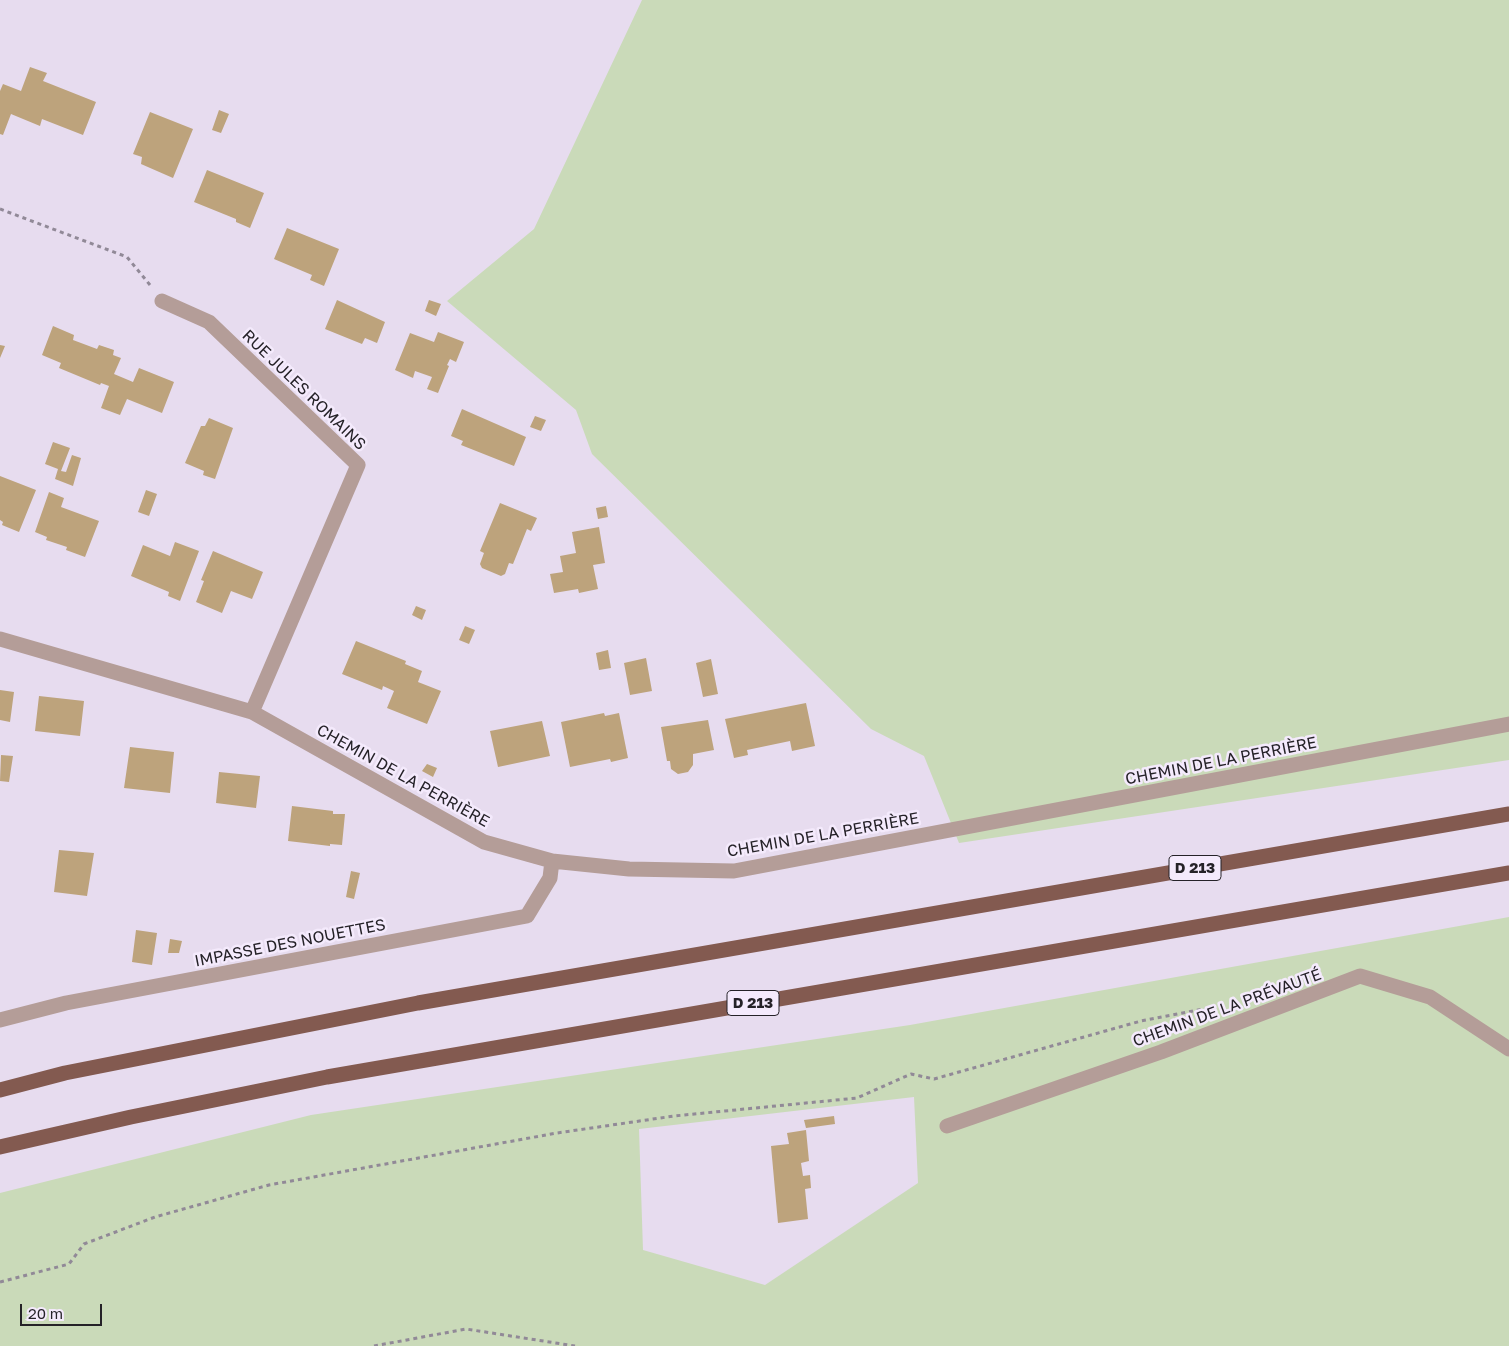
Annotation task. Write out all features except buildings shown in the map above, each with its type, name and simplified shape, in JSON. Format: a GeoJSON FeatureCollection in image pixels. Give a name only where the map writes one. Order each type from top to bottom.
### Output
{"type":"FeatureCollection","features":[{"type":"Feature","properties":{"kind":"highway","name":"D 213"},"geometry":{"type":"LineString","coordinates":[[0,1090],[65,1073],[418,1004],[1509,814]]}},
{"type":"Feature","properties":{"kind":"highway","name":"D 213"},"geometry":{"type":"LineString","coordinates":[[0,1147],[132,1116],[327,1077],[1509,873]]}},
{"type":"Feature","properties":{"kind":"street","name":"RUE JULES ROMAINS"},"geometry":{"type":"LineString","coordinates":[[162,301],[209,322],[358,466],[252,712]]}},
{"type":"Feature","properties":{"kind":"street","name":"CHEMIN DE LA PERRIÈRE"},"geometry":{"type":"LineString","coordinates":[[0,639],[252,712],[484,842],[552,861],[629,869],[734,871],[1509,724]]}},
{"type":"Feature","properties":{"kind":"street","name":"IMPASSE DES NOUETTES"},"geometry":{"type":"LineString","coordinates":[[0,1020],[66,1003],[528,916],[550,878],[552,861]]}},
{"type":"Feature","properties":{"kind":"street","name":"CHEMIN DE LA PRÉVAUTÉ"},"geometry":{"type":"LineString","coordinates":[[947,1126],[1161,1052],[1360,976],[1430,997],[1509,1049]]}},
{"type":"Feature","properties":{"kind":"path"},"geometry":{"type":"LineString","coordinates":[[0,209],[127,257],[162,301]]}},
{"type":"Feature","properties":{"kind":"path"},"geometry":{"type":"LineString","coordinates":[[0,1282],[69,1264],[84,1244],[156,1217],[269,1185],[557,1133],[674,1116],[857,1098],[911,1074],[934,1079],[1141,1021],[1218,1006]]}},
{"type":"Feature","properties":{"kind":"path"},"geometry":{"type":"LineString","coordinates":[[374,1346],[466,1329],[575,1346]]}},
{"type":"Feature","properties":{"kind":"green space"},"geometry":{"type":"Polygon","coordinates":[[[642,0],[1509,0],[1509,760],[959,843],[924,756],[871,729],[592,454],[576,410],[447,301],[534,229],[642,0]]]}},
{"type":"Feature","properties":{"kind":"green space"},"geometry":{"type":"Polygon","coordinates":[[[1509,917],[1509,1346],[0,1346],[0,1193],[311,1115],[910,1025],[1509,917]],[[914,1097],[639,1129],[643,1250],[765,1285],[918,1183],[914,1097]]]}}]}
